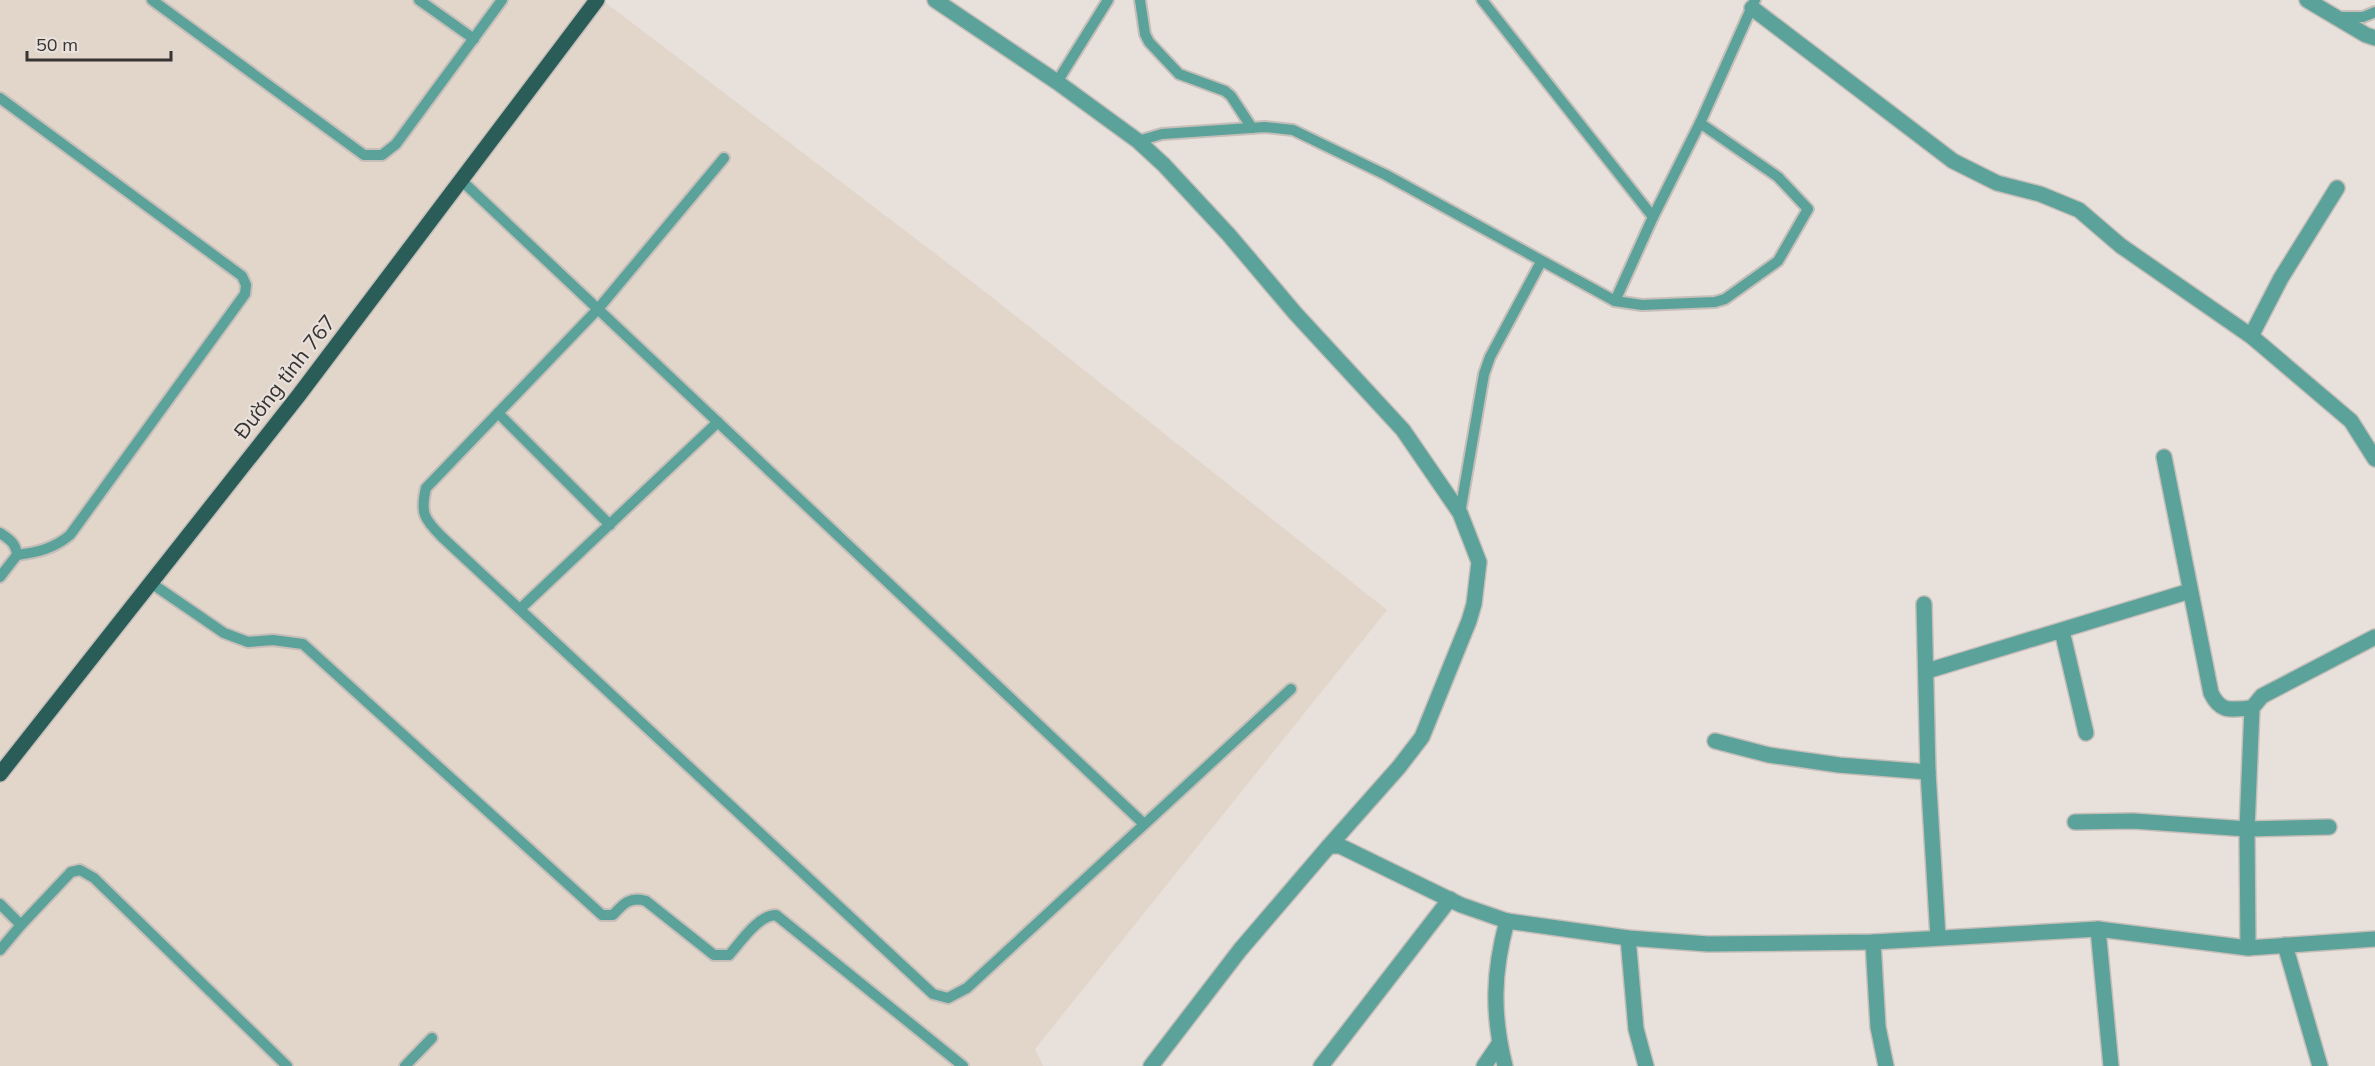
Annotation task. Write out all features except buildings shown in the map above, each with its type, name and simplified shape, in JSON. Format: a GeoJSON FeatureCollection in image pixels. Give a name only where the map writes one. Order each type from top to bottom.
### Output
{"type":"FeatureCollection","features":[{"type":"Feature","properties":{"kind":"main road","name":"Đường tỉnh 767"},"geometry":{"type":"LineString","coordinates":[[0,774],[299,395],[597,0]]}},
{"type":"Feature","properties":{"kind":"street"},"geometry":{"type":"LineString","coordinates":[[935,0],[1138,141],[1164,165],[1295,313],[1403,430],[1460,513],[1479,562],[1476,593],[1469,621],[1422,737],[1240,950],[1151,1066]]}},
{"type":"Feature","properties":{"kind":"street"},"geometry":{"type":"LineString","coordinates":[[2307,0],[2375,38]]}},
{"type":"Feature","properties":{"kind":"street"},"geometry":{"type":"LineString","coordinates":[[1753,4],[1953,160],[1997,183],[2040,194],[2079,210],[2121,246],[2251,336],[2351,421],[2375,459]]}},
{"type":"Feature","properties":{"kind":"street"},"geometry":{"type":"LineString","coordinates":[[2251,336],[2281,278],[2337,189]]}},
{"type":"Feature","properties":{"kind":"street"},"geometry":{"type":"LineString","coordinates":[[2164,457],[2211,693],[2217,704],[2227,710],[2252,708]]}},
{"type":"Feature","properties":{"kind":"street"},"geometry":{"type":"LineString","coordinates":[[1927,671],[2190,591]]}},
{"type":"Feature","properties":{"kind":"street"},"geometry":{"type":"LineString","coordinates":[[1924,604],[1928,772],[1938,937]]}},
{"type":"Feature","properties":{"kind":"street"},"geometry":{"type":"LineString","coordinates":[[2062,631],[2086,733]]}},
{"type":"Feature","properties":{"kind":"street"},"geometry":{"type":"LineString","coordinates":[[2248,948],[2247,829],[2252,708],[2262,696],[2375,637]]}},
{"type":"Feature","properties":{"kind":"street"},"geometry":{"type":"LineString","coordinates":[[1715,741],[1769,755],[1839,765],[1928,772]]}},
{"type":"Feature","properties":{"kind":"street"},"geometry":{"type":"LineString","coordinates":[[2075,822],[2133,821],[2247,829],[2329,826]]}},
{"type":"Feature","properties":{"kind":"street"},"geometry":{"type":"LineString","coordinates":[[1329,846],[1340,846],[1461,905],[1507,921],[1628,938],[1708,944],[1873,942],[2098,929],[2248,948],[2375,939]]}},
{"type":"Feature","properties":{"kind":"street"},"geometry":{"type":"LineString","coordinates":[[1321,1066],[1450,898]]}},
{"type":"Feature","properties":{"kind":"street"},"geometry":{"type":"LineString","coordinates":[[1505,1066],[1499,1044],[1494,999],[1495,976],[1507,921]]}},
{"type":"Feature","properties":{"kind":"street"},"geometry":{"type":"LineString","coordinates":[[2098,929],[2111,1066]]}},
{"type":"Feature","properties":{"kind":"street"},"geometry":{"type":"LineString","coordinates":[[1628,938],[1636,1029],[1646,1066]]}},
{"type":"Feature","properties":{"kind":"street"},"geometry":{"type":"LineString","coordinates":[[1873,942],[1878,1027],[1886,1066]]}},
{"type":"Feature","properties":{"kind":"street"},"geometry":{"type":"LineString","coordinates":[[2285,945],[2320,1066]]}},
{"type":"Feature","properties":{"kind":"street"},"geometry":{"type":"LineString","coordinates":[[1484,1066],[1499,1044]]}},
{"type":"Feature","properties":{"kind":"lane"},"geometry":{"type":"LineString","coordinates":[[152,0],[364,155],[382,156],[396,144],[502,0]]}},
{"type":"Feature","properties":{"kind":"lane"},"geometry":{"type":"LineString","coordinates":[[419,0],[474,39]]}},
{"type":"Feature","properties":{"kind":"lane"},"geometry":{"type":"LineString","coordinates":[[1056,82],[1108,0]]}},
{"type":"Feature","properties":{"kind":"lane"},"geometry":{"type":"LineString","coordinates":[[1140,0],[1145,34],[1149,42],[1179,74],[1226,91],[1232,96],[1251,128]]}},
{"type":"Feature","properties":{"kind":"lane"},"geometry":{"type":"LineString","coordinates":[[1482,0],[1653,217]]}},
{"type":"Feature","properties":{"kind":"lane"},"geometry":{"type":"LineString","coordinates":[[1615,301],[1653,217],[1700,123],[1753,4]]}},
{"type":"Feature","properties":{"kind":"lane"},"geometry":{"type":"LineString","coordinates":[[2335,17],[2363,16],[2375,12]]}},
{"type":"Feature","properties":{"kind":"lane"},"geometry":{"type":"LineString","coordinates":[[0,98],[242,276],[246,285],[245,294],[70,535],[45,551],[17,555],[0,577]]}},
{"type":"Feature","properties":{"kind":"lane"},"geometry":{"type":"LineString","coordinates":[[1138,141],[1162,134],[1251,128],[1278,128],[1306,136],[1406,186],[1615,301],[1642,305],[1714,302],[1725,299],[1778,261],[1808,209],[1778,177],[1700,123]]}},
{"type":"Feature","properties":{"kind":"lane"},"geometry":{"type":"LineString","coordinates":[[724,158],[598,309],[426,488],[422,505],[427,522],[933,994],[948,999],[967,988],[1291,689]]}},
{"type":"Feature","properties":{"kind":"lane"},"geometry":{"type":"LineString","coordinates":[[461,180],[1144,824]]}},
{"type":"Feature","properties":{"kind":"lane"},"geometry":{"type":"LineString","coordinates":[[1460,513],[1484,374],[1490,357],[1541,262]]}},
{"type":"Feature","properties":{"kind":"lane"},"geometry":{"type":"LineString","coordinates":[[498,413],[610,525]]}},
{"type":"Feature","properties":{"kind":"lane"},"geometry":{"type":"LineString","coordinates":[[520,609],[718,422]]}},
{"type":"Feature","properties":{"kind":"lane"},"geometry":{"type":"LineString","coordinates":[[0,533],[12,542],[17,555]]}},
{"type":"Feature","properties":{"kind":"lane"},"geometry":{"type":"LineString","coordinates":[[150,583],[224,633],[248,642],[273,640],[303,644],[602,915],[613,915],[627,901],[634,899],[646,901],[714,955],[720,956],[729,955],[760,922],[770,915],[776,915],[963,1066]]}},
{"type":"Feature","properties":{"kind":"lane"},"geometry":{"type":"LineString","coordinates":[[0,950],[71,872],[80,870],[94,878],[287,1066]]}},
{"type":"Feature","properties":{"kind":"lane"},"geometry":{"type":"LineString","coordinates":[[0,904],[21,925]]}},
{"type":"Feature","properties":{"kind":"lane"},"geometry":{"type":"LineString","coordinates":[[405,1066],[432,1038]]}},
{"type":"Feature","properties":{"kind":"shaded area"},"geometry":{"type":"Polygon","coordinates":[[[0,0],[602,0],[979,287],[1387,610],[1035,1049],[1043,1066],[0,1066],[0,0]]]}}]}
